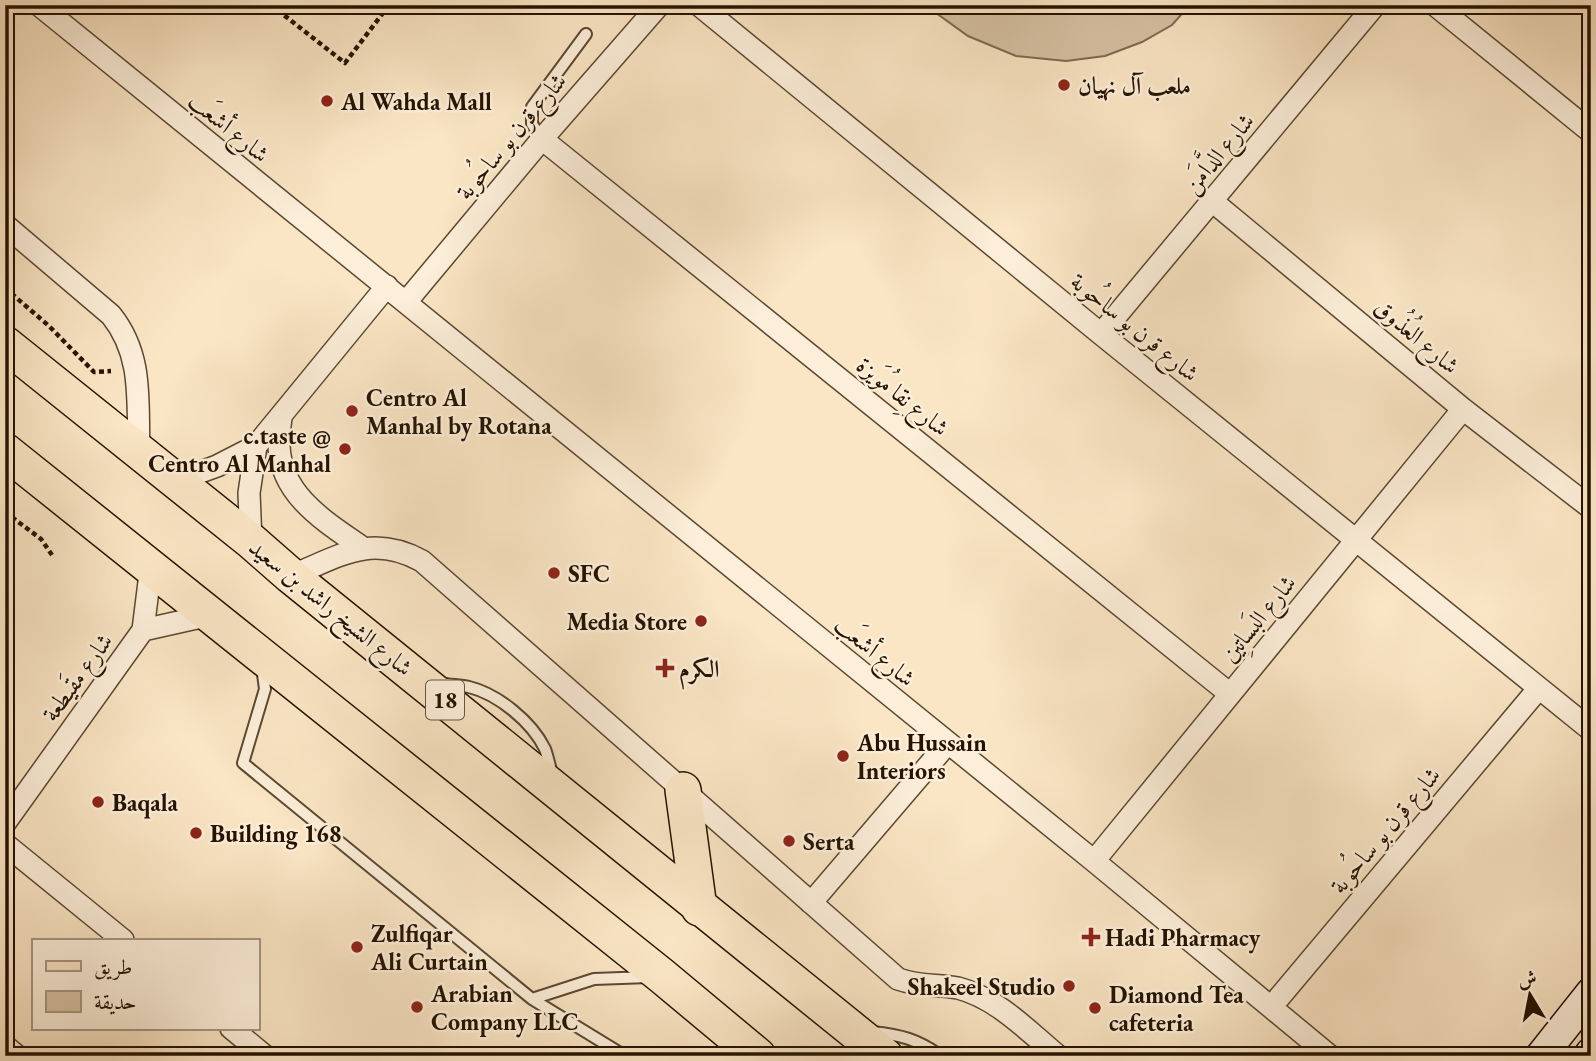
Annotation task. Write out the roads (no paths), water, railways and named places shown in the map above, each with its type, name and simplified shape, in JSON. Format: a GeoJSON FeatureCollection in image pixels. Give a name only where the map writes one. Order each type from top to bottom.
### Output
{"type":"FeatureCollection","features":[{"type":"Feature","properties":{"kind":"main road","name":"شارع الشيخ راشد بن سعيد"},"geometry":{"type":"LineString","coordinates":[[5,344],[885,1056]]}},
{"type":"Feature","properties":{"kind":"main road"},"geometry":{"type":"LineString","coordinates":[[5,451],[662,976],[758,1056]]}},
{"type":"Feature","properties":{"kind":"main road"},"geometry":{"type":"LineString","coordinates":[[683,790],[699,908]]}},
{"type":"Feature","properties":{"kind":"street","name":"شارع أشعَب"},"geometry":{"type":"LineString","coordinates":[[39,5],[1094,861],[1330,1056]]}},
{"type":"Feature","properties":{"kind":"street","name":"شارع قرن بو ساحُوبة"},"geometry":{"type":"LineString","coordinates":[[406,302],[542,139],[659,5]]}},
{"type":"Feature","properties":{"kind":"street","name":"شارع قرن بو ساحُوبة"},"geometry":{"type":"LineString","coordinates":[[699,5],[1591,730]]}},
{"type":"Feature","properties":{"kind":"street","name":"شارع الدَّامَن"},"geometry":{"type":"LineString","coordinates":[[1101,334],[1375,5]]}},
{"type":"Feature","properties":{"kind":"street"},"geometry":{"type":"LineString","coordinates":[[1436,5],[1591,132]]}},
{"type":"Feature","properties":{"kind":"street","name":"شارع نِقا مُوَيزة"},"geometry":{"type":"LineString","coordinates":[[542,139],[1230,694]]}},
{"type":"Feature","properties":{"kind":"street","name":"شارع العُذُوق"},"geometry":{"type":"LineString","coordinates":[[1212,201],[1463,408],[1591,508]]}},
{"type":"Feature","properties":{"kind":"street"},"geometry":{"type":"LineString","coordinates":[[5,225],[111,315],[123,329],[136,365],[139,452]]}},
{"type":"Feature","properties":{"kind":"street"},"geometry":{"type":"LineString","coordinates":[[176,481],[217,466],[256,446],[387,286]]}},
{"type":"Feature","properties":{"kind":"street","name":"شارع البَساتِين"},"geometry":{"type":"LineString","coordinates":[[1094,861],[1463,408]]}},
{"type":"Feature","properties":{"kind":"street"},"geometry":{"type":"LineString","coordinates":[[281,418],[279,447],[285,475],[300,500],[322,520],[363,548]]}},
{"type":"Feature","properties":{"kind":"street"},"geometry":{"type":"LineString","coordinates":[[251,541],[249,494],[256,446]]}},
{"type":"Feature","properties":{"kind":"street"},"geometry":{"type":"LineString","coordinates":[[292,576],[363,548],[384,547],[404,551],[422,561],[898,979],[915,985],[956,988],[977,994],[997,1006],[1058,1056]]}},
{"type":"Feature","properties":{"kind":"street","name":"شارع مقَيطعة"},"geometry":{"type":"LineString","coordinates":[[5,823],[143,631],[151,566]]}},
{"type":"Feature","properties":{"kind":"street","name":"شارع مقَيطعة"},"geometry":{"type":"LineString","coordinates":[[143,631],[210,615]]}},
{"type":"Feature","properties":{"kind":"street","name":"شارع قرن بو ساحُوبة"},"geometry":{"type":"LineString","coordinates":[[1272,1006],[1539,688]]}},
{"type":"Feature","properties":{"kind":"street"},"geometry":{"type":"LineString","coordinates":[[811,903],[947,744]]}},
{"type":"Feature","properties":{"kind":"street"},"geometry":{"type":"LineString","coordinates":[[5,844],[122,939]]}},
{"type":"Feature","properties":{"kind":"street"},"geometry":{"type":"LineString","coordinates":[[1541,1056],[1591,993]]}},
{"type":"Feature","properties":{"kind":"street"},"geometry":{"type":"LineString","coordinates":[[233,1030],[265,1056]]}},
{"type":"Feature","properties":{"kind":"street"},"geometry":{"type":"LineString","coordinates":[[5,1046],[17,1056]]}},
{"type":"Feature","properties":{"kind":"lane"},"geometry":{"type":"LineString","coordinates":[[542,139],[532,124],[532,107],[586,34]]}},
{"type":"Feature","properties":{"kind":"lane"},"geometry":{"type":"LineString","coordinates":[[260,654],[265,688],[243,763],[533,999],[625,1056]]}},
{"type":"Feature","properties":{"kind":"lane"},"geometry":{"type":"LineString","coordinates":[[533,999],[594,979],[662,976]]}},
{"type":"Feature","properties":{"kind":"lane"},"geometry":{"type":"LineString","coordinates":[[853,1030],[903,1035],[941,1056]]}},
{"type":"Feature","properties":{"kind":"place","name":"ملعب آل نهيان"},"geometry":{"type":"Point","coordinates":[1064,85]}},
{"type":"Feature","properties":{"kind":"place","name":"Al Wahda Mall"},"geometry":{"type":"Point","coordinates":[327,101]}},
{"type":"Feature","properties":{"kind":"place","name":"Centro Al Manhal by Rotana"},"geometry":{"type":"Point","coordinates":[352,411]}},
{"type":"Feature","properties":{"kind":"place","name":"c.taste @ Centro Al Manhal"},"geometry":{"type":"Point","coordinates":[345,449]}},
{"type":"Feature","properties":{"kind":"place","name":"SFC"},"geometry":{"type":"Point","coordinates":[554,573]}},
{"type":"Feature","properties":{"kind":"place","name":"Media Store"},"geometry":{"type":"Point","coordinates":[701,621]}},
{"type":"Feature","properties":{"kind":"place","name":"الكرم"},"geometry":{"type":"Point","coordinates":[665,668]}},
{"type":"Feature","properties":{"kind":"place","name":"Abu Hussain Interiors"},"geometry":{"type":"Point","coordinates":[843,756]}},
{"type":"Feature","properties":{"kind":"place","name":"Baqala"},"geometry":{"type":"Point","coordinates":[98,802]}},
{"type":"Feature","properties":{"kind":"place","name":"Building 168"},"geometry":{"type":"Point","coordinates":[196,833]}},
{"type":"Feature","properties":{"kind":"place","name":"Serta"},"geometry":{"type":"Point","coordinates":[789,841]}},
{"type":"Feature","properties":{"kind":"place","name":"Hadi Pharmacy"},"geometry":{"type":"Point","coordinates":[1091,937]}},
{"type":"Feature","properties":{"kind":"place","name":"Zulfiqar Ali Curtain"},"geometry":{"type":"Point","coordinates":[357,947]}},
{"type":"Feature","properties":{"kind":"place","name":"Shakeel Studio"},"geometry":{"type":"Point","coordinates":[1069,986]}},
{"type":"Feature","properties":{"kind":"place","name":"Arabian Company LLC"},"geometry":{"type":"Point","coordinates":[417,1007]}},
{"type":"Feature","properties":{"kind":"place","name":"Diamond Tea cafeteria"},"geometry":{"type":"Point","coordinates":[1095,1008]}}]}
